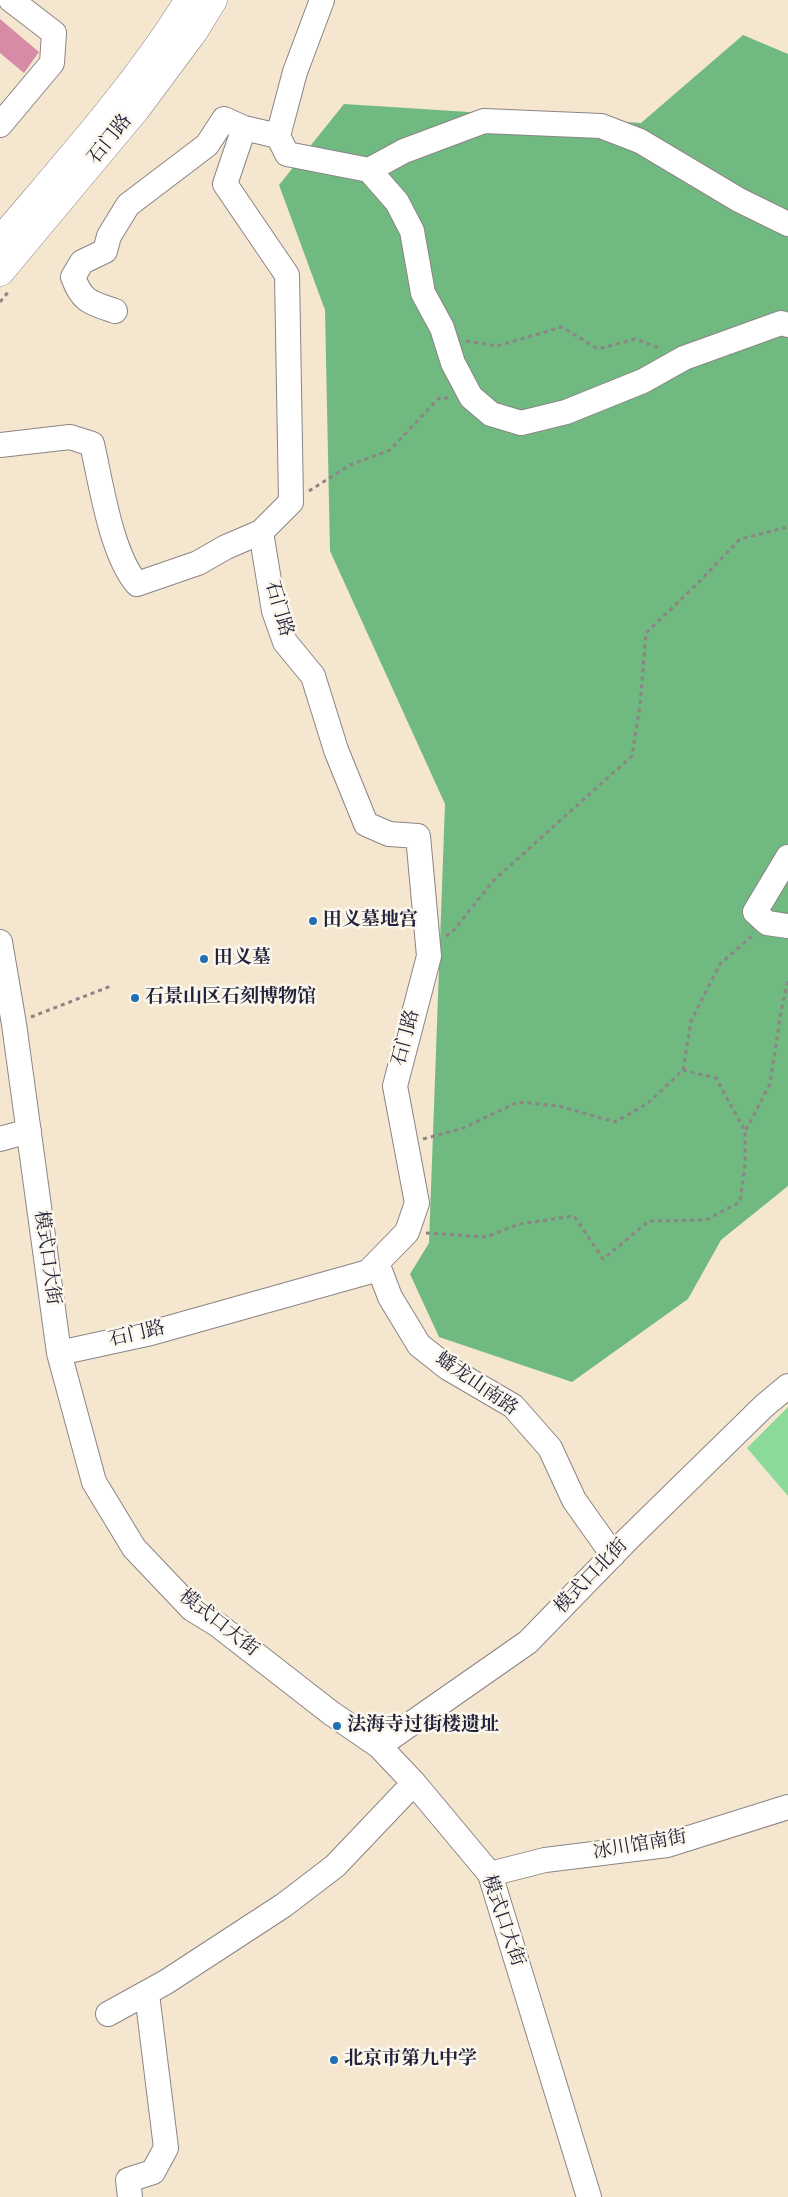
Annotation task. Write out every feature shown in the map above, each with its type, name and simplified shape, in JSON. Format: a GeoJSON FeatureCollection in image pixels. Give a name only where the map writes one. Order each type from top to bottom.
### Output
{"type":"FeatureCollection","features":[{"type":"Feature","properties":{"kind":"highway","name":"石门路"},"geometry":{"type":"LineString","coordinates":[[0,240],[121,97],[175,23],[189,0]]}},
{"type":"Feature","properties":{"kind":"highway","name":"石门路"},"geometry":{"type":"LineString","coordinates":[[0,272],[136,109],[194,31],[213,0]]}},
{"type":"Feature","properties":{"kind":"street"},"geometry":{"type":"LineString","coordinates":[[3,116],[52,63],[54,33],[11,0]]}},
{"type":"Feature","properties":{"kind":"street"},"geometry":{"type":"LineString","coordinates":[[322,0],[295,72],[278,136],[287,154],[369,170],[397,202],[412,231],[423,293],[442,328],[453,363],[471,397],[491,414],[521,423],[566,412],[643,381],[684,358],[781,323],[788,326]]}},
{"type":"Feature","properties":{"kind":"street"},"geometry":{"type":"LineString","coordinates":[[115,310],[92,304],[78,292],[72,277],[82,262],[105,251],[110,236],[128,205],[207,145],[224,119],[244,128],[278,136]]}},
{"type":"Feature","properties":{"kind":"street"},"geometry":{"type":"LineString","coordinates":[[369,170],[404,151],[484,121],[601,126],[640,141],[739,200],[788,224]]}},
{"type":"Feature","properties":{"kind":"street"},"geometry":{"type":"LineString","coordinates":[[0,445],[70,437],[92,444],[112,529],[128,573],[137,584],[198,563],[226,547],[261,532],[292,502],[287,275],[226,184],[244,128]]}},
{"type":"Feature","properties":{"kind":"street","name":"石门路"},"geometry":{"type":"LineString","coordinates":[[59,1352],[151,1333],[368,1272],[407,1232],[417,1203],[395,1086],[429,956],[418,836],[389,834],[366,824],[336,750],[314,676],[285,642],[274,610],[261,532]]}},
{"type":"Feature","properties":{"kind":"street"},"geometry":{"type":"LineString","coordinates":[[777,924],[755,912],[788,857]]}},
{"type":"Feature","properties":{"kind":"street","name":"模式口大街"},"geometry":{"type":"LineString","coordinates":[[0,942],[30,1131],[59,1352],[94,1482],[134,1548],[192,1609],[218,1626],[330,1713],[379,1746],[414,1783],[490,1874],[589,2197]]}},
{"type":"Feature","properties":{"kind":"street"},"geometry":{"type":"LineString","coordinates":[[0,1139],[30,1131]]}},
{"type":"Feature","properties":{"kind":"street","name":"蟠龙山南路"},"geometry":{"type":"LineString","coordinates":[[377,1263],[390,1297],[419,1345],[448,1368],[513,1406],[550,1448],[574,1500],[613,1555]]}},
{"type":"Feature","properties":{"kind":"street","name":"模式口北街"},"geometry":{"type":"LineString","coordinates":[[379,1746],[528,1642],[764,1406],[788,1386]]}},
{"type":"Feature","properties":{"kind":"street"},"geometry":{"type":"LineString","coordinates":[[108,2014],[147,1994],[284,1905],[336,1866],[414,1783]]}},
{"type":"Feature","properties":{"kind":"street","name":"冰川馆南街"},"geometry":{"type":"LineString","coordinates":[[490,1874],[545,1860],[667,1845],[788,1807]]}},
{"type":"Feature","properties":{"kind":"street"},"geometry":{"type":"LineString","coordinates":[[130,2197],[128,2180],[153,2172],[166,2148],[147,1994]]}},
{"type":"Feature","properties":{"kind":"path"},"geometry":{"type":"LineString","coordinates":[[446,338],[497,346],[562,327],[598,349],[635,339],[684,358]]}},
{"type":"Feature","properties":{"kind":"path"},"geometry":{"type":"LineString","coordinates":[[292,502],[350,465],[390,450],[439,398],[471,397]]}},
{"type":"Feature","properties":{"kind":"path"},"geometry":{"type":"LineString","coordinates":[[428,946],[454,931],[494,880],[632,756],[640,706],[646,633],[740,539],[788,527]]}},
{"type":"Feature","properties":{"kind":"path"},"geometry":{"type":"LineString","coordinates":[[406,1143],[461,1130],[518,1102],[558,1106],[615,1122],[647,1104],[683,1070],[691,1021],[720,964],[777,924]]}},
{"type":"Feature","properties":{"kind":"path"},"geometry":{"type":"LineString","coordinates":[[407,1232],[486,1237],[519,1224],[574,1216],[604,1259],[649,1222],[706,1220],[740,1202],[745,1164],[745,1131],[770,1084],[788,980]]}},
{"type":"Feature","properties":{"kind":"path"},"geometry":{"type":"LineString","coordinates":[[14,1024],[111,986]]}},
{"type":"Feature","properties":{"kind":"path"},"geometry":{"type":"LineString","coordinates":[[683,1070],[716,1078],[745,1131]]}},
{"type":"Feature","properties":{"kind":"green space"},"geometry":{"type":"Polygon","coordinates":[[[743,35],[788,54],[788,1186],[721,1240],[688,1299],[572,1382],[439,1337],[410,1274],[429,1243],[445,804],[330,551],[325,310],[279,185],[344,104],[641,123],[743,35]]]}},
{"type":"Feature","properties":{"kind":"green space"},"geometry":{"type":"Polygon","coordinates":[[[788,1407],[788,1496],[747,1448],[788,1407]]]}},
{"type":"Feature","properties":{"kind":"building"},"geometry":{"type":"Polygon","coordinates":[[[0,19],[39,52],[24,73],[0,53],[0,19]]]}},
{"type":"Feature","properties":{"kind":"place","name":"田义墓地宫"},"geometry":{"type":"Point","coordinates":[313,921]}},
{"type":"Feature","properties":{"kind":"place","name":"田义墓"},"geometry":{"type":"Point","coordinates":[204,959]}},
{"type":"Feature","properties":{"kind":"place","name":"石景山区石刻博物馆"},"geometry":{"type":"Point","coordinates":[135,998]}},
{"type":"Feature","properties":{"kind":"place","name":"法海寺过街楼遗址"},"geometry":{"type":"Point","coordinates":[337,1726]}},
{"type":"Feature","properties":{"kind":"place","name":"北京市第九中学"},"geometry":{"type":"Point","coordinates":[334,2060]}}]}
